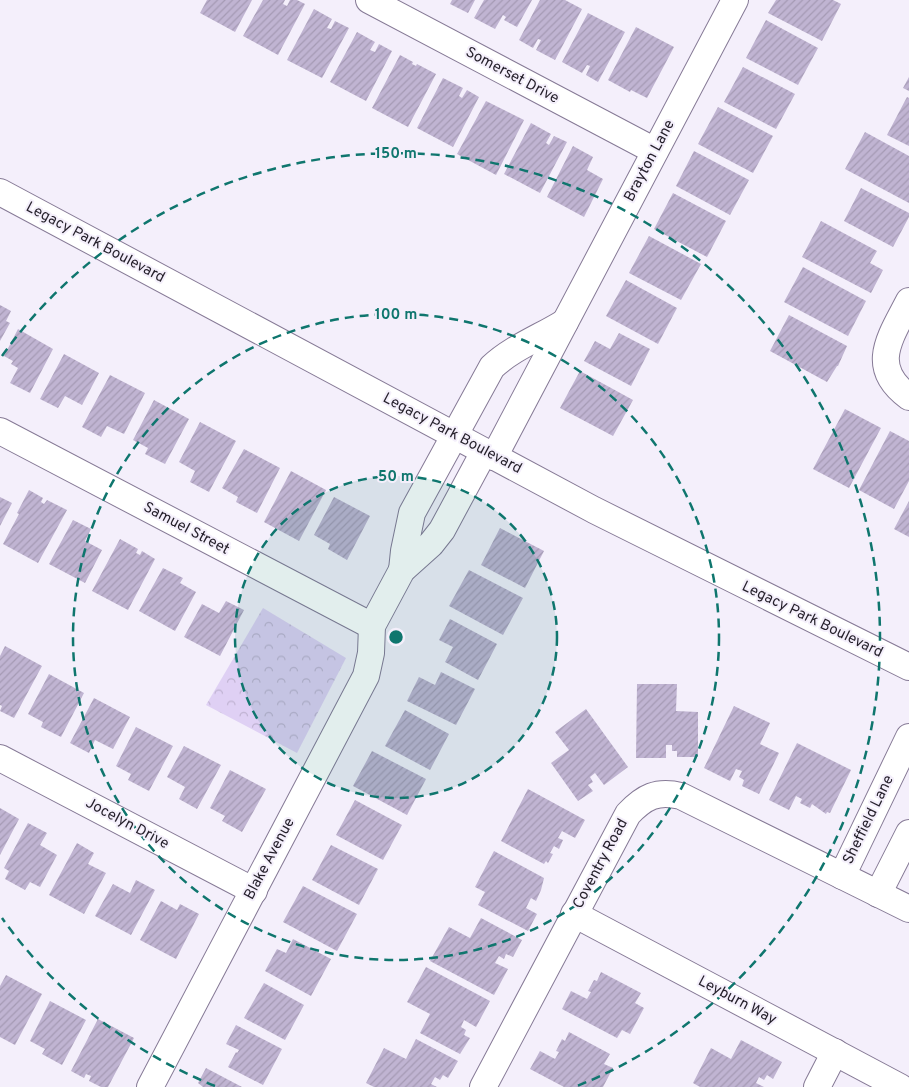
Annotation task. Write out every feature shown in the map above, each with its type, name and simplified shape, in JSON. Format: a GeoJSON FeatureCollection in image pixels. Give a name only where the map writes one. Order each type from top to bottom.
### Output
{"type":"FeatureCollection","features":[{"type":"Feature","properties":{"kind":"street","name":"Somerset Drive"},"geometry":{"type":"LineString","coordinates":[[369,0],[655,151]]}},
{"type":"Feature","properties":{"kind":"street","name":"Brayton Lane"},"geometry":{"type":"LineString","coordinates":[[402,570],[431,544],[442,530],[489,454],[566,321],[735,0]]}},
{"type":"Feature","properties":{"kind":"street","name":"Legacy Park Boulevard"},"geometry":{"type":"LineString","coordinates":[[0,192],[594,510],[909,668]]}},
{"type":"Feature","properties":{"kind":"street"},"geometry":{"type":"LineString","coordinates":[[909,301],[888,342],[886,361],[888,376],[897,388],[909,398]]}},
{"type":"Feature","properties":{"kind":"street","name":"Brayton Lane"},"geometry":{"type":"LineString","coordinates":[[402,570],[412,513],[492,368],[502,358],[566,321]]}},
{"type":"Feature","properties":{"kind":"street","name":"Samuel Street"},"geometry":{"type":"LineString","coordinates":[[0,431],[372,626]]}},
{"type":"Feature","properties":{"kind":"street"},"geometry":{"type":"LineString","coordinates":[[372,626],[402,570]]}},
{"type":"Feature","properties":{"kind":"street","name":"Blake Avenue"},"geometry":{"type":"LineString","coordinates":[[150,1087],[366,676],[372,653],[372,626]]}},
{"type":"Feature","properties":{"kind":"street","name":"Sheffield Lane"},"geometry":{"type":"LineString","coordinates":[[842,876],[909,737]]}},
{"type":"Feature","properties":{"kind":"street","name":"Jocelyn Drive"},"geometry":{"type":"LineString","coordinates":[[0,758],[254,891]]}},
{"type":"Feature","properties":{"kind":"street","name":"Coventry Road"},"geometry":{"type":"LineString","coordinates":[[484,1087],[628,814],[644,800],[661,794],[682,796],[909,909]]}},
{"type":"Feature","properties":{"kind":"street"},"geometry":{"type":"LineString","coordinates":[[878,894],[909,833]]}},
{"type":"Feature","properties":{"kind":"street","name":"Leyburn Way"},"geometry":{"type":"LineString","coordinates":[[574,914],[900,1087]]}},
{"type":"Feature","properties":{"kind":"street"},"geometry":{"type":"LineString","coordinates":[[817,1087],[835,1052]]}},
{"type":"Feature","properties":{"kind":"green space"},"geometry":{"type":"Polygon","coordinates":[[[263,608],[346,658],[297,753],[206,705],[263,608]]]}},
{"type":"Feature","properties":{"kind":"building"},"geometry":{"type":"Polygon","coordinates":[[[207,0],[252,0],[235,32],[200,13],[207,0]]]}},
{"type":"Feature","properties":{"kind":"building"},"geometry":{"type":"Polygon","coordinates":[[[263,0],[285,0],[283,4],[287,6],[290,0],[297,0],[305,4],[278,55],[243,36],[263,0]]]}},
{"type":"Feature","properties":{"kind":"building"},"geometry":{"type":"Polygon","coordinates":[[[452,0],[475,0],[468,13],[450,4],[452,0]]]}},
{"type":"Feature","properties":{"kind":"building"},"geometry":{"type":"Polygon","coordinates":[[[484,0],[532,0],[517,27],[504,20],[506,17],[503,15],[495,29],[474,18],[484,0]]]}},
{"type":"Feature","properties":{"kind":"building"},"geometry":{"type":"Polygon","coordinates":[[[540,0],[565,0],[582,9],[555,60],[536,50],[541,40],[538,39],[533,48],[519,40],[540,0]]]}},
{"type":"Feature","properties":{"kind":"building"},"geometry":{"type":"Polygon","coordinates":[[[776,0],[833,0],[841,4],[822,41],[768,13],[776,0]]]}},
{"type":"Feature","properties":{"kind":"building"},"geometry":{"type":"Polygon","coordinates":[[[314,9],[332,19],[327,28],[331,29],[335,21],[349,28],[322,78],[287,60],[314,9]]]}},
{"type":"Feature","properties":{"kind":"building"},"geometry":{"type":"Polygon","coordinates":[[[588,13],[625,32],[598,82],[586,75],[590,66],[587,65],[582,73],[562,62],[588,13]]]}},
{"type":"Feature","properties":{"kind":"building"},"geometry":{"type":"Polygon","coordinates":[[[766,20],[818,48],[798,85],[746,58],[766,20]]]}},
{"type":"Feature","properties":{"kind":"building"},"geometry":{"type":"Polygon","coordinates":[[[636,27],[674,47],[647,98],[631,90],[630,92],[608,80],[636,27]]]}},
{"type":"Feature","properties":{"kind":"building"},"geometry":{"type":"Polygon","coordinates":[[[357,32],[375,42],[370,50],[375,52],[379,44],[392,51],[366,101],[330,82],[357,32]]]}},
{"type":"Feature","properties":{"kind":"building"},"geometry":{"type":"Polygon","coordinates":[[[400,55],[413,62],[412,64],[416,66],[417,64],[436,74],[408,127],[372,108],[400,55]]]}},
{"type":"Feature","properties":{"kind":"building"},"geometry":{"type":"Polygon","coordinates":[[[743,67],[795,94],[776,129],[724,102],[743,67]]]}},
{"type":"Feature","properties":{"kind":"building"},"geometry":{"type":"Polygon","coordinates":[[[909,77],[909,91],[903,88],[909,77]]]}},
{"type":"Feature","properties":{"kind":"building"},"geometry":{"type":"Polygon","coordinates":[[[443,78],[463,88],[459,96],[462,98],[467,90],[479,97],[453,147],[417,128],[443,78]]]}},
{"type":"Feature","properties":{"kind":"building"},"geometry":{"type":"Polygon","coordinates":[[[907,97],[909,98],[909,146],[887,135],[907,97]]]}},
{"type":"Feature","properties":{"kind":"building"},"geometry":{"type":"Polygon","coordinates":[[[486,101],[524,120],[496,175],[457,154],[486,101]]]}},
{"type":"Feature","properties":{"kind":"building"},"geometry":{"type":"Polygon","coordinates":[[[718,107],[773,136],[753,173],[698,144],[718,107]]]}},
{"type":"Feature","properties":{"kind":"building"},"geometry":{"type":"Polygon","coordinates":[[[531,123],[551,134],[546,143],[549,145],[554,136],[567,142],[540,193],[504,174],[531,123]]]}},
{"type":"Feature","properties":{"kind":"building"},"geometry":{"type":"Polygon","coordinates":[[[865,132],[909,156],[909,203],[845,169],[865,132]]]}},
{"type":"Feature","properties":{"kind":"building"},"geometry":{"type":"Polygon","coordinates":[[[573,146],[593,157],[587,170],[603,179],[584,217],[547,197],[573,146]]]}},
{"type":"Feature","properties":{"kind":"building"},"geometry":{"type":"Polygon","coordinates":[[[694,151],[749,180],[730,215],[676,186],[694,151]]]}},
{"type":"Feature","properties":{"kind":"building"},"geometry":{"type":"Polygon","coordinates":[[[861,188],[909,213],[909,217],[893,247],[844,221],[861,188]]]}},
{"type":"Feature","properties":{"kind":"building"},"geometry":{"type":"Polygon","coordinates":[[[673,193],[726,221],[707,257],[654,229],[673,193]]]}},
{"type":"Feature","properties":{"kind":"building"},"geometry":{"type":"Polygon","coordinates":[[[821,221],[877,251],[870,263],[883,270],[871,293],[802,257],[821,221]]]}},
{"type":"Feature","properties":{"kind":"building"},"geometry":{"type":"Polygon","coordinates":[[[649,236],[701,264],[681,300],[629,273],[649,236]]]}},
{"type":"Feature","properties":{"kind":"building"},"geometry":{"type":"Polygon","coordinates":[[[803,267],[866,301],[848,336],[784,302],[803,267]]]}},
{"type":"Feature","properties":{"kind":"building"},"geometry":{"type":"Polygon","coordinates":[[[626,280],[677,308],[658,344],[606,316],[626,280]]]}},
{"type":"Feature","properties":{"kind":"building"},"geometry":{"type":"Polygon","coordinates":[[[0,305],[11,311],[6,321],[10,323],[0,341],[0,305]]]}},
{"type":"Feature","properties":{"kind":"building"},"geometry":{"type":"Polygon","coordinates":[[[789,315],[847,346],[838,366],[827,382],[770,351],[789,315]]]}},
{"type":"Feature","properties":{"kind":"building"},"geometry":{"type":"Polygon","coordinates":[[[18,329],[53,349],[30,393],[10,383],[18,368],[11,364],[13,361],[4,356],[18,329]]]}},
{"type":"Feature","properties":{"kind":"building"},"geometry":{"type":"Polygon","coordinates":[[[619,333],[650,349],[631,386],[584,361],[595,341],[610,349],[619,333]]]}},
{"type":"Feature","properties":{"kind":"building"},"geometry":{"type":"Polygon","coordinates":[[[64,354],[99,373],[82,405],[65,396],[58,408],[40,399],[64,354]]]}},
{"type":"Feature","properties":{"kind":"building"},"geometry":{"type":"Polygon","coordinates":[[[580,371],[633,400],[613,436],[560,408],[580,371]]]}},
{"type":"Feature","properties":{"kind":"building"},"geometry":{"type":"Polygon","coordinates":[[[110,375],[145,393],[124,434],[107,426],[101,437],[82,427],[110,375]]]}},
{"type":"Feature","properties":{"kind":"building"},"geometry":{"type":"Polygon","coordinates":[[[154,400],[189,419],[165,464],[145,454],[148,448],[133,440],[154,400]]]}},
{"type":"Feature","properties":{"kind":"building"},"geometry":{"type":"Polygon","coordinates":[[[845,409],[881,428],[849,488],[813,469],[845,409]]]}},
{"type":"Feature","properties":{"kind":"building"},"geometry":{"type":"Polygon","coordinates":[[[200,422],[236,441],[209,492],[190,482],[195,471],[179,462],[200,422]]]}},
{"type":"Feature","properties":{"kind":"building"},"geometry":{"type":"Polygon","coordinates":[[[890,431],[909,441],[909,481],[894,509],[859,490],[890,431]]]}},
{"type":"Feature","properties":{"kind":"building"},"geometry":{"type":"Polygon","coordinates":[[[244,449],[280,468],[257,513],[236,502],[238,497],[222,488],[244,449]]]}},
{"type":"Feature","properties":{"kind":"building"},"geometry":{"type":"Polygon","coordinates":[[[291,471],[326,490],[299,541],[264,522],[291,471]]]}},
{"type":"Feature","properties":{"kind":"building"},"geometry":{"type":"Polygon","coordinates":[[[29,490],[43,498],[41,502],[44,504],[47,500],[67,510],[38,563],[3,544],[29,490]]]}},
{"type":"Feature","properties":{"kind":"building"},"geometry":{"type":"Polygon","coordinates":[[[0,497],[12,503],[0,526],[0,497]]]}},
{"type":"Feature","properties":{"kind":"building"},"geometry":{"type":"Polygon","coordinates":[[[334,497],[370,516],[347,560],[328,549],[330,544],[314,535],[334,497]]]}},
{"type":"Feature","properties":{"kind":"building"},"geometry":{"type":"Polygon","coordinates":[[[909,501],[909,537],[894,529],[909,501]]]}},
{"type":"Feature","properties":{"kind":"building"},"geometry":{"type":"Polygon","coordinates":[[[73,520],[91,529],[85,541],[102,550],[85,583],[49,564],[73,520]]]}},
{"type":"Feature","properties":{"kind":"building"},"geometry":{"type":"Polygon","coordinates":[[[500,528],[544,551],[525,588],[481,565],[500,528]]]}},
{"type":"Feature","properties":{"kind":"building"},"geometry":{"type":"Polygon","coordinates":[[[120,539],[138,549],[136,553],[140,555],[142,551],[155,559],[128,610],[92,591],[120,539]]]}},
{"type":"Feature","properties":{"kind":"building"},"geometry":{"type":"Polygon","coordinates":[[[163,568],[183,578],[180,583],[196,592],[175,631],[139,611],[163,568]]]}},
{"type":"Feature","properties":{"kind":"building"},"geometry":{"type":"Polygon","coordinates":[[[469,570],[523,598],[503,635],[449,606],[469,570]]]}},
{"type":"Feature","properties":{"kind":"building"},"geometry":{"type":"Polygon","coordinates":[[[226,601],[244,610],[220,656],[184,637],[202,604],[219,613],[226,601]]]}},
{"type":"Feature","properties":{"kind":"building"},"geometry":{"type":"Polygon","coordinates":[[[450,619],[497,644],[478,680],[445,662],[453,647],[439,640],[450,619]]]}},
{"type":"Feature","properties":{"kind":"building"},"geometry":{"type":"Polygon","coordinates":[[[5,646],[42,666],[14,718],[0,711],[2,706],[0,705],[0,656],[5,646]]]}},
{"type":"Feature","properties":{"kind":"building"},"geometry":{"type":"Polygon","coordinates":[[[441,672],[475,689],[456,725],[407,701],[419,677],[435,685],[441,672]]]}},
{"type":"Feature","properties":{"kind":"building"},"geometry":{"type":"Polygon","coordinates":[[[49,674],[84,693],[61,737],[41,727],[43,722],[28,714],[49,674]]]}},
{"type":"Feature","properties":{"kind":"building"},"geometry":{"type":"Polygon","coordinates":[[[637,684],[677,684],[676,711],[698,712],[698,757],[677,757],[677,751],[672,751],[672,745],[666,745],[666,758],[636,758],[637,684]]]}},
{"type":"Feature","properties":{"kind":"building"},"geometry":{"type":"Polygon","coordinates":[[[94,698],[130,717],[113,749],[95,740],[89,753],[70,743],[94,698]]]}},
{"type":"Feature","properties":{"kind":"building"},"geometry":{"type":"Polygon","coordinates":[[[734,706],[770,723],[760,744],[779,753],[759,794],[742,786],[744,780],[739,777],[742,771],[736,769],[730,781],[704,768],[734,706]]]}},
{"type":"Feature","properties":{"kind":"building"},"geometry":{"type":"Polygon","coordinates":[[[586,709],[628,767],[604,785],[595,773],[590,777],[593,782],[588,785],[593,791],[578,801],[551,763],[569,750],[555,732],[586,709]]]}},
{"type":"Feature","properties":{"kind":"building"},"geometry":{"type":"Polygon","coordinates":[[[405,710],[449,734],[430,770],[385,746],[405,710]]]}},
{"type":"Feature","properties":{"kind":"building"},"geometry":{"type":"Polygon","coordinates":[[[136,727],[173,746],[149,791],[128,780],[131,774],[116,766],[136,727]]]}},
{"type":"Feature","properties":{"kind":"building"},"geometry":{"type":"Polygon","coordinates":[[[797,743],[851,770],[830,813],[827,812],[826,814],[812,804],[810,808],[800,803],[802,799],[796,796],[789,810],[769,800],[797,743]]]}},
{"type":"Feature","properties":{"kind":"building"},"geometry":{"type":"Polygon","coordinates":[[[184,746],[221,765],[197,809],[179,799],[185,787],[167,777],[184,746]]]}},
{"type":"Feature","properties":{"kind":"building"},"geometry":{"type":"Polygon","coordinates":[[[372,751],[426,779],[407,815],[353,786],[372,751]]]}},
{"type":"Feature","properties":{"kind":"building"},"geometry":{"type":"Polygon","coordinates":[[[230,770],[266,789],[242,832],[222,821],[225,816],[210,808],[230,770]]]}},
{"type":"Feature","properties":{"kind":"building"},"geometry":{"type":"Polygon","coordinates":[[[528,789],[585,820],[575,838],[562,831],[558,838],[563,840],[559,849],[554,846],[550,853],[553,854],[548,863],[546,861],[544,864],[501,841],[528,789]]]}},
{"type":"Feature","properties":{"kind":"building"},"geometry":{"type":"Polygon","coordinates":[[[355,800],[402,825],[383,860],[336,835],[355,800]]]}},
{"type":"Feature","properties":{"kind":"building"},"geometry":{"type":"Polygon","coordinates":[[[0,808],[19,819],[0,855],[0,808]]]}},
{"type":"Feature","properties":{"kind":"building"},"geometry":{"type":"Polygon","coordinates":[[[28,823],[47,833],[40,845],[57,855],[40,887],[30,882],[25,890],[5,879],[9,871],[4,868],[28,823]]]}},
{"type":"Feature","properties":{"kind":"building"},"geometry":{"type":"Polygon","coordinates":[[[77,843],[94,853],[88,864],[106,873],[84,914],[49,895],[77,843]]]}},
{"type":"Feature","properties":{"kind":"building"},"geometry":{"type":"Polygon","coordinates":[[[331,845],[378,869],[359,905],[312,880],[331,845]]]}},
{"type":"Feature","properties":{"kind":"building"},"geometry":{"type":"Polygon","coordinates":[[[494,851],[544,878],[536,901],[531,898],[526,908],[537,914],[528,931],[478,905],[485,892],[475,887],[494,851]]]}},
{"type":"Feature","properties":{"kind":"building"},"geometry":{"type":"Polygon","coordinates":[[[136,880],[155,890],[131,935],[95,916],[113,884],[130,893],[136,880]]]}},
{"type":"Feature","properties":{"kind":"building"},"geometry":{"type":"Polygon","coordinates":[[[303,886],[357,914],[337,951],[283,922],[303,886]]]}},
{"type":"Feature","properties":{"kind":"building"},"geometry":{"type":"Polygon","coordinates":[[[161,901],[177,910],[180,904],[199,914],[176,959],[140,940],[161,901]]]}},
{"type":"Feature","properties":{"kind":"building"},"geometry":{"type":"Polygon","coordinates":[[[481,918],[522,940],[513,957],[506,954],[504,959],[499,956],[495,963],[508,969],[494,995],[430,961],[449,927],[470,938],[481,918]]]}},
{"type":"Feature","properties":{"kind":"building"},"geometry":{"type":"Polygon","coordinates":[[[293,939],[331,959],[311,996],[265,971],[277,949],[286,953],[293,939]]]}},
{"type":"Feature","properties":{"kind":"building"},"geometry":{"type":"Polygon","coordinates":[[[426,967],[490,1001],[476,1027],[464,1020],[461,1027],[466,1030],[464,1035],[470,1038],[460,1054],[420,1033],[430,1014],[407,1002],[426,967]]]}},
{"type":"Feature","properties":{"kind":"building"},"geometry":{"type":"Polygon","coordinates":[[[601,972],[641,993],[635,1003],[644,1008],[630,1034],[622,1030],[617,1038],[562,1009],[571,991],[587,999],[591,992],[588,991],[594,980],[597,981],[601,972]]]}},
{"type":"Feature","properties":{"kind":"building"},"geometry":{"type":"Polygon","coordinates":[[[6,975],[42,994],[15,1045],[0,1037],[0,986],[6,975]]]}},
{"type":"Feature","properties":{"kind":"building"},"geometry":{"type":"Polygon","coordinates":[[[264,983],[304,1005],[285,1040],[244,1018],[264,983]]]}},
{"type":"Feature","properties":{"kind":"building"},"geometry":{"type":"Polygon","coordinates":[[[50,1001],[86,1020],[62,1065],[42,1054],[45,1049],[30,1041],[50,1001]]]}},
{"type":"Feature","properties":{"kind":"building"},"geometry":{"type":"Polygon","coordinates":[[[98,1019],[134,1038],[108,1087],[101,1087],[89,1081],[91,1076],[86,1074],[84,1078],[71,1071],[98,1019]]]}},
{"type":"Feature","properties":{"kind":"building"},"geometry":{"type":"Polygon","coordinates":[[[236,1025],[282,1049],[263,1085],[228,1067],[239,1050],[226,1044],[236,1025]]]}},
{"type":"Feature","properties":{"kind":"building"},"geometry":{"type":"Polygon","coordinates":[[[569,1032],[610,1054],[604,1064],[613,1068],[603,1087],[564,1087],[530,1069],[540,1051],[555,1059],[559,1052],[556,1051],[562,1039],[565,1041],[569,1032]]]}},
{"type":"Feature","properties":{"kind":"building"},"geometry":{"type":"Polygon","coordinates":[[[416,1039],[458,1061],[448,1078],[443,1075],[440,1080],[435,1077],[431,1084],[437,1087],[374,1087],[366,1083],[384,1048],[406,1059],[416,1039]]]}},
{"type":"Feature","properties":{"kind":"building"},"geometry":{"type":"Polygon","coordinates":[[[741,1040],[782,1062],[773,1079],[767,1075],[764,1080],[759,1077],[756,1083],[764,1087],[700,1087],[693,1083],[711,1048],[731,1059],[741,1040]]]}},
{"type":"Feature","properties":{"kind":"building"},"geometry":{"type":"Polygon","coordinates":[[[206,1068],[242,1087],[203,1087],[198,1083],[206,1068]]]}}]}
